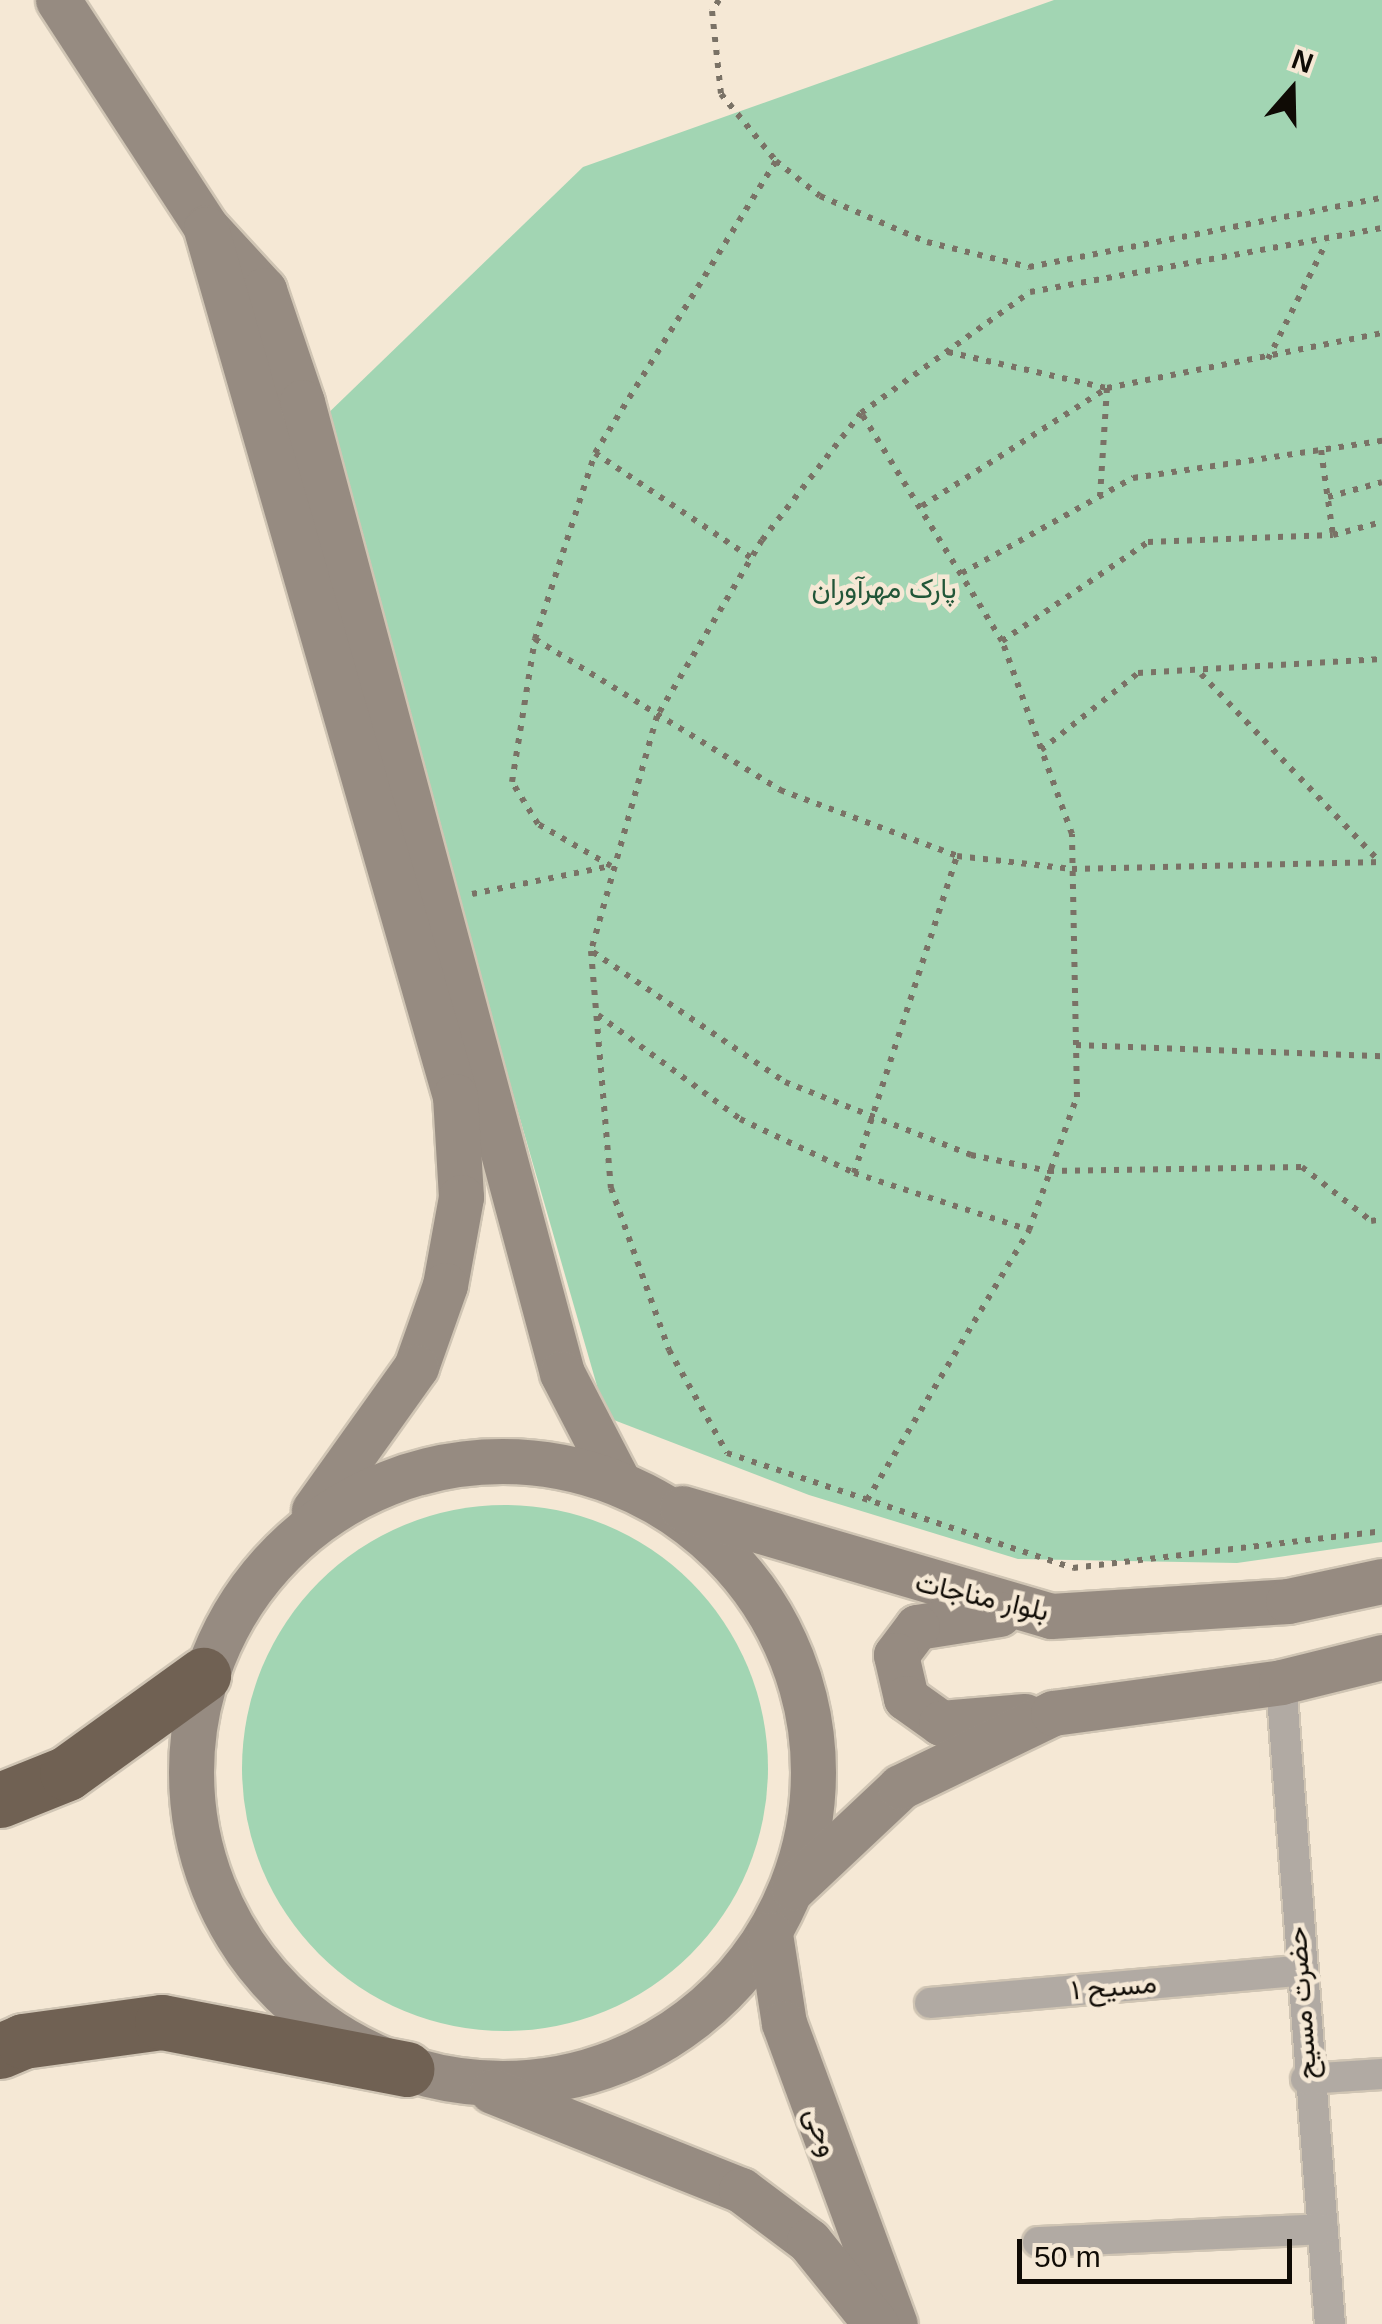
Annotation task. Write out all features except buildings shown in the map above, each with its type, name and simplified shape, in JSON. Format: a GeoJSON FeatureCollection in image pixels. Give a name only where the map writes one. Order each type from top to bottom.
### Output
{"type":"FeatureCollection","features":[{"type":"Feature","properties":{"kind":"highway"},"geometry":{"type":"LineString","coordinates":[[0,1800],[67,1774],[203,1675]]}},
{"type":"Feature","properties":{"kind":"highway"},"geometry":{"type":"LineString","coordinates":[[0,2051],[23,2041],[162,2022],[407,2069]]}},
{"type":"Feature","properties":{"kind":"main road"},"geometry":{"type":"LineString","coordinates":[[58,0],[206,227],[264,290],[302,402],[562,1373],[636,1491],[714,1543],[750,1586],[796,1668],[813,1760],[811,1816],[792,1889],[770,1934],[727,1989],[673,2033],[610,2065],[542,2081],[472,2082]]}},
{"type":"Feature","properties":{"kind":"main road"},"geometry":{"type":"LineString","coordinates":[[206,227],[421,976],[457,1130],[461,1198],[445,1286],[416,1366],[292,1538],[238,1601],[203,1675],[188,1756],[196,1837],[223,1914],[270,1982],[320,2024],[407,2069],[472,2082],[741,2190],[809,2241],[876,2324]]}},
{"type":"Feature","properties":{"kind":"main road","name":"بلوار مناجات"},"geometry":{"type":"LineString","coordinates":[[292,1538],[365,1491],[448,1464],[535,1462],[1051,1616],[1288,1601],[1382,1581]]}},
{"type":"Feature","properties":{"kind":"main road"},"geometry":{"type":"LineString","coordinates":[[1051,1616],[969,1613],[917,1626],[896,1654],[906,1698],[941,1723],[1053,1713],[1282,1682],[1382,1657]]}},
{"type":"Feature","properties":{"kind":"main road"},"geometry":{"type":"LineString","coordinates":[[792,1889],[900,1786],[1053,1713]]}},
{"type":"Feature","properties":{"kind":"main road"},"geometry":{"type":"LineString","coordinates":[[0,1820],[67,1774]]}},
{"type":"Feature","properties":{"kind":"main road","name":"وحی"},"geometry":{"type":"LineString","coordinates":[[770,1934],[784,2023],[895,2324]]}},
{"type":"Feature","properties":{"kind":"main road"},"geometry":{"type":"LineString","coordinates":[[0,2020],[162,2022]]}},
{"type":"Feature","properties":{"kind":"street","name":"حضرت مسیح"},"geometry":{"type":"LineString","coordinates":[[1282,1682],[1306,2080],[1330,2324]]}},
{"type":"Feature","properties":{"kind":"street","name":"مسیح ۱"},"geometry":{"type":"LineString","coordinates":[[930,2003],[1299,1971]]}},
{"type":"Feature","properties":{"kind":"street"},"geometry":{"type":"LineString","coordinates":[[1306,2080],[1382,2074]]}},
{"type":"Feature","properties":{"kind":"street"},"geometry":{"type":"LineString","coordinates":[[1038,2242],[1323,2229]]}},
{"type":"Feature","properties":{"kind":"path"},"geometry":{"type":"LineString","coordinates":[[718,0],[712,11],[721,94],[776,161],[820,196],[926,242],[1029,267],[1382,198]]}},
{"type":"Feature","properties":{"kind":"path"},"geometry":{"type":"LineString","coordinates":[[611,866],[538,824],[512,782],[535,639],[595,453],[776,161]]}},
{"type":"Feature","properties":{"kind":"path"},"geometry":{"type":"LineString","coordinates":[[1382,228],[1327,242],[1030,292],[861,413],[751,558],[657,716],[611,866],[591,951],[611,1188],[668,1350],[727,1453],[1073,1568],[1382,1531]]}},
{"type":"Feature","properties":{"kind":"path"},"geometry":{"type":"LineString","coordinates":[[1268,359],[1327,242]]}},
{"type":"Feature","properties":{"kind":"path"},"geometry":{"type":"LineString","coordinates":[[922,506],[1107,388],[1268,359],[1382,332]]}},
{"type":"Feature","properties":{"kind":"path"},"geometry":{"type":"LineString","coordinates":[[947,352],[1107,388]]}},
{"type":"Feature","properties":{"kind":"path"},"geometry":{"type":"LineString","coordinates":[[1100,496],[1107,388]]}},
{"type":"Feature","properties":{"kind":"path"},"geometry":{"type":"LineString","coordinates":[[861,413],[1002,641],[1072,834],[1077,1097],[1029,1230],[867,1500]]}},
{"type":"Feature","properties":{"kind":"path"},"geometry":{"type":"LineString","coordinates":[[962,573],[1133,478],[1382,441]]}},
{"type":"Feature","properties":{"kind":"path"},"geometry":{"type":"LineString","coordinates":[[1321,450],[1332,535]]}},
{"type":"Feature","properties":{"kind":"path"},"geometry":{"type":"LineString","coordinates":[[595,453],[751,558]]}},
{"type":"Feature","properties":{"kind":"path"},"geometry":{"type":"LineString","coordinates":[[1328,497],[1382,482]]}},
{"type":"Feature","properties":{"kind":"path"},"geometry":{"type":"LineString","coordinates":[[1002,641],[1148,542],[1332,535],[1382,522]]}},
{"type":"Feature","properties":{"kind":"path"},"geometry":{"type":"LineString","coordinates":[[535,639],[780,790],[957,856],[1072,869],[1381,862]]}},
{"type":"Feature","properties":{"kind":"path"},"geometry":{"type":"LineString","coordinates":[[1041,750],[1138,673],[1200,674],[1382,659]]}},
{"type":"Feature","properties":{"kind":"path"},"geometry":{"type":"LineString","coordinates":[[1200,674],[1381,862]]}},
{"type":"Feature","properties":{"kind":"path"},"geometry":{"type":"LineString","coordinates":[[854,1172],[957,856]]}},
{"type":"Feature","properties":{"kind":"path"},"geometry":{"type":"LineString","coordinates":[[433,902],[611,866]]}},
{"type":"Feature","properties":{"kind":"path"},"geometry":{"type":"LineString","coordinates":[[591,951],[785,1082],[872,1120],[1049,1171],[1302,1167],[1371,1221],[1382,1219]]}},
{"type":"Feature","properties":{"kind":"path"},"geometry":{"type":"LineString","coordinates":[[596,1014],[740,1119],[854,1172],[1029,1230]]}},
{"type":"Feature","properties":{"kind":"path"},"geometry":{"type":"LineString","coordinates":[[1076,1046],[1382,1056]]}},
{"type":"Feature","properties":{"kind":"green space","name":"پارک مهرآوران"},"geometry":{"type":"Polygon","coordinates":[[[1054,0],[1382,0],[1382,1542],[1237,1563],[1018,1559],[809,1495],[606,1417],[319,422],[583,167],[1054,0]]]}},
{"type":"Feature","properties":{"kind":"green space"},"geometry":{"type":"Polygon","coordinates":[[[505,1505],[556,1510],[606,1525],[651,1550],[691,1582],[723,1622],[748,1667],[763,1717],[768,1768],[763,1819],[748,1869],[723,1914],[691,1954],[651,1986],[606,2011],[556,2026],[505,2031],[454,2026],[404,2011],[359,1986],[319,1954],[287,1914],[262,1869],[247,1819],[242,1768],[247,1717],[262,1667],[287,1622],[319,1582],[359,1550],[404,1525],[454,1510],[505,1505]]]}}]}
